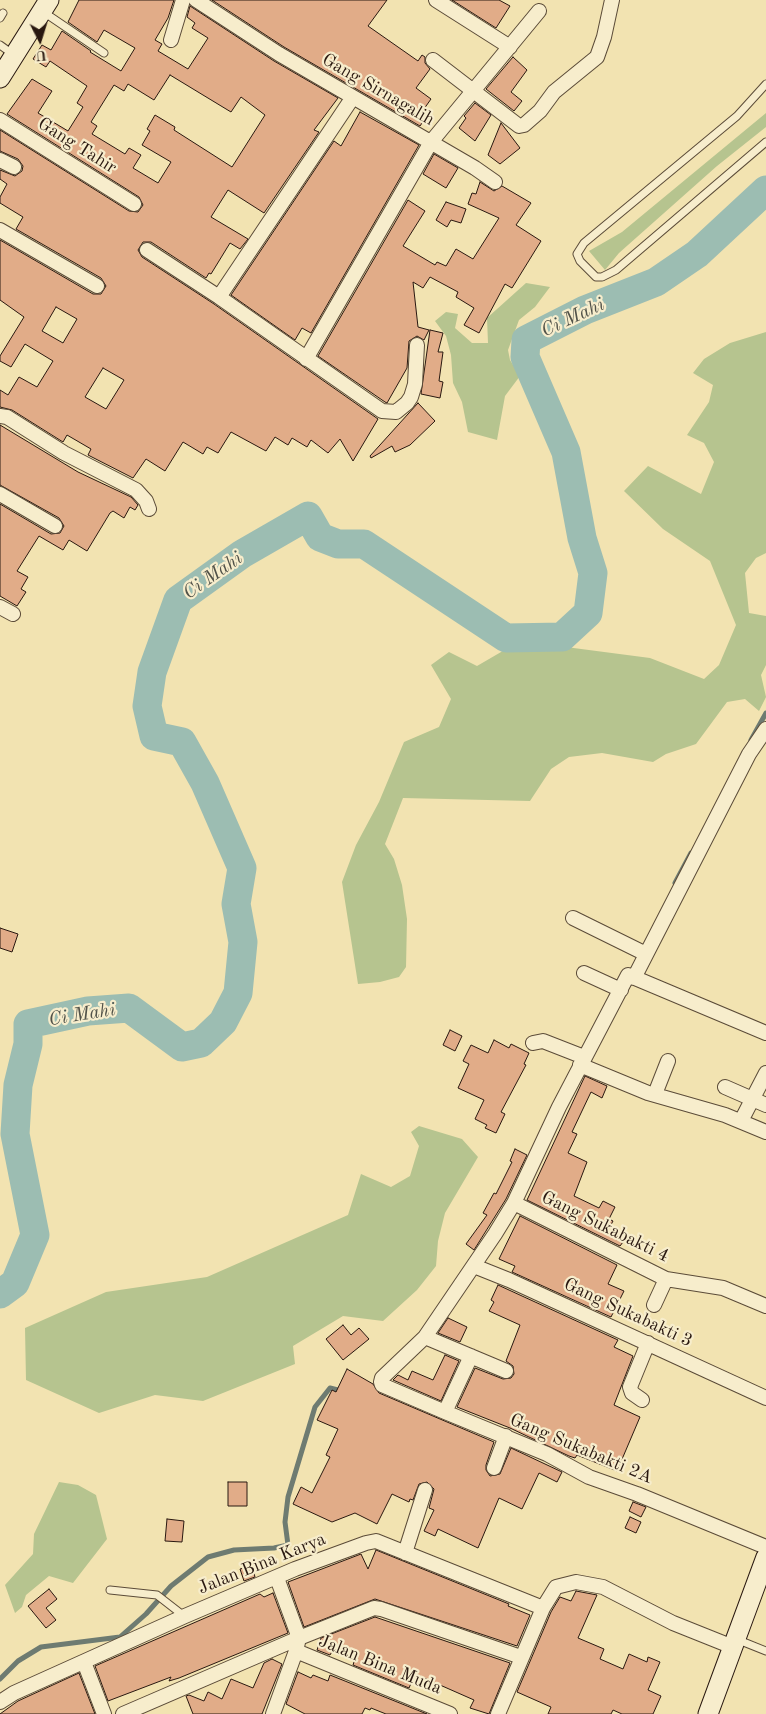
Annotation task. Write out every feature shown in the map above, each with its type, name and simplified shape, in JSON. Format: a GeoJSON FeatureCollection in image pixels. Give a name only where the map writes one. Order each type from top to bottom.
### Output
{"type":"FeatureCollection","features":[{"type":"Feature","properties":{"kind":"street"},"geometry":{"type":"LineString","coordinates":[[171,40],[183,0]]}},
{"type":"Feature","properties":{"kind":"street","name":"Gang Sirnagalih"},"geometry":{"type":"LineString","coordinates":[[196,0],[279,54],[431,142],[306,359]]}},
{"type":"Feature","properties":{"kind":"street"},"geometry":{"type":"LineString","coordinates":[[436,0],[510,48]]}},
{"type":"Feature","properties":{"kind":"street"},"geometry":{"type":"LineString","coordinates":[[433,60],[519,126],[524,125],[540,111],[554,92],[596,57],[604,37],[612,0]]}},
{"type":"Feature","properties":{"kind":"street"},"geometry":{"type":"LineString","coordinates":[[0,78],[7,50],[45,6]]}},
{"type":"Feature","properties":{"kind":"street"},"geometry":{"type":"LineString","coordinates":[[495,182],[431,142],[540,12]]}},
{"type":"Feature","properties":{"kind":"street"},"geometry":{"type":"LineString","coordinates":[[219,297],[354,97]]}},
{"type":"Feature","properties":{"kind":"street","name":"Gang Tahir"},"geometry":{"type":"LineString","coordinates":[[0,120],[134,204]]}},
{"type":"Feature","properties":{"kind":"street"},"geometry":{"type":"LineString","coordinates":[[0,160],[14,167]]}},
{"type":"Feature","properties":{"kind":"street"},"geometry":{"type":"LineString","coordinates":[[0,230],[97,286]]}},
{"type":"Feature","properties":{"kind":"street"},"geometry":{"type":"LineString","coordinates":[[147,250],[219,297],[382,411],[396,412],[411,397],[415,384],[418,345]]}},
{"type":"Feature","properties":{"kind":"street"},"geometry":{"type":"LineString","coordinates":[[0,416],[7,417],[64,453],[136,490],[146,501],[149,509]]}},
{"type":"Feature","properties":{"kind":"street"},"geometry":{"type":"LineString","coordinates":[[0,494],[55,526]]}},
{"type":"Feature","properties":{"kind":"street"},"geometry":{"type":"LineString","coordinates":[[0,607],[14,614]]}},
{"type":"Feature","properties":{"kind":"street"},"geometry":{"type":"LineString","coordinates":[[634,978],[749,754],[766,729]]}},
{"type":"Feature","properties":{"kind":"street"},"geometry":{"type":"LineString","coordinates":[[573,918],[646,954]]}},
{"type":"Feature","properties":{"kind":"street"},"geometry":{"type":"LineString","coordinates":[[584,973],[621,990]]}},
{"type":"Feature","properties":{"kind":"street"},"geometry":{"type":"LineString","coordinates":[[506,1371],[425,1337],[474,1266],[514,1203],[582,1061],[628,975],[766,1033]]}},
{"type":"Feature","properties":{"kind":"street"},"geometry":{"type":"LineString","coordinates":[[533,1043],[543,1041],[655,1094],[725,1114],[766,1132]]}},
{"type":"Feature","properties":{"kind":"street"},"geometry":{"type":"LineString","coordinates":[[655,1094],[668,1061]]}},
{"type":"Feature","properties":{"kind":"street"},"geometry":{"type":"LineString","coordinates":[[741,1122],[766,1073]]}},
{"type":"Feature","properties":{"kind":"street"},"geometry":{"type":"LineString","coordinates":[[726,1087],[766,1105]]}},
{"type":"Feature","properties":{"kind":"street","name":"Gang Sukabakti 4"},"geometry":{"type":"LineString","coordinates":[[514,1203],[666,1279],[723,1288],[766,1306]]}},
{"type":"Feature","properties":{"kind":"street","name":"Gang Sukabakti 3"},"geometry":{"type":"LineString","coordinates":[[474,1266],[509,1280],[766,1398]]}},
{"type":"Feature","properties":{"kind":"street"},"geometry":{"type":"LineString","coordinates":[[654,1306],[666,1279]]}},
{"type":"Feature","properties":{"kind":"street","name":"Gang Sukabakti 2A"},"geometry":{"type":"LineString","coordinates":[[425,1337],[382,1378],[382,1385],[547,1454],[589,1477],[636,1494],[766,1558]]}},
{"type":"Feature","properties":{"kind":"street"},"geometry":{"type":"LineString","coordinates":[[642,1400],[632,1393],[630,1387],[648,1343]]}},
{"type":"Feature","properties":{"kind":"street"},"geometry":{"type":"LineString","coordinates":[[445,1412],[471,1356]]}},
{"type":"Feature","properties":{"kind":"street"},"geometry":{"type":"LineString","coordinates":[[494,1468],[506,1436]]}},
{"type":"Feature","properties":{"kind":"street"},"geometry":{"type":"LineString","coordinates":[[405,1553],[425,1490]]}},
{"type":"Feature","properties":{"kind":"street","name":"Jalan Bina Karya"},"geometry":{"type":"LineString","coordinates":[[0,1702],[14,1693],[185,1616],[366,1543],[376,1541],[543,1608]]}},
{"type":"Feature","properties":{"kind":"street"},"geometry":{"type":"LineString","coordinates":[[708,1714],[766,1558]]}},
{"type":"Feature","properties":{"kind":"street"},"geometry":{"type":"LineString","coordinates":[[277,1578],[297,1645],[274,1712],[288,1714]]}},
{"type":"Feature","properties":{"kind":"street"},"geometry":{"type":"LineString","coordinates":[[498,1714],[543,1608],[556,1587],[576,1582],[617,1592],[673,1623],[732,1650]]}},
{"type":"Feature","properties":{"kind":"street"},"geometry":{"type":"LineString","coordinates":[[123,1714],[297,1645],[367,1610],[382,1609],[521,1657]]}},
{"type":"Feature","properties":{"kind":"street","name":"Jalan Bina Muda"},"geometry":{"type":"LineString","coordinates":[[297,1645],[450,1714]]}},
{"type":"Feature","properties":{"kind":"street"},"geometry":{"type":"LineString","coordinates":[[84,1662],[104,1714]]}},
{"type":"Feature","properties":{"kind":"lane"},"geometry":{"type":"LineString","coordinates":[[45,6],[104,53]]}},
{"type":"Feature","properties":{"kind":"lane"},"geometry":{"type":"LineString","coordinates":[[766,84],[738,116],[584,243],[577,254],[580,261],[596,277],[602,277],[616,270],[766,142]]}},
{"type":"Feature","properties":{"kind":"lane"},"geometry":{"type":"LineString","coordinates":[[110,1590],[157,1595],[185,1616]]}},
{"type":"Feature","properties":{"kind":"lane"},"geometry":{"type":"LineString","coordinates":[[732,1650],[766,1651]]}},
{"type":"Feature","properties":{"kind":"green space"},"geometry":{"type":"Polygon","coordinates":[[[766,113],[766,127],[717,166],[619,253],[605,270],[589,251],[622,232],[766,113]]]}},
{"type":"Feature","properties":{"kind":"green space"},"geometry":{"type":"Polygon","coordinates":[[[526,283],[550,287],[535,307],[519,320],[508,350],[510,360],[520,376],[505,396],[497,440],[468,432],[462,402],[453,383],[451,355],[446,336],[435,321],[446,312],[458,314],[455,328],[472,343],[488,343],[487,318],[526,283]]]}},
{"type":"Feature","properties":{"kind":"green space"},"geometry":{"type":"Polygon","coordinates":[[[766,332],[766,553],[756,558],[745,573],[749,613],[766,616],[766,665],[761,675],[766,697],[759,711],[745,699],[727,702],[696,744],[666,754],[653,762],[602,753],[569,757],[551,769],[530,801],[403,798],[385,844],[394,859],[402,885],[407,919],[406,967],[399,977],[380,982],[358,984],[342,882],[356,845],[379,802],[404,742],[439,727],[451,699],[431,665],[449,652],[477,666],[520,641],[650,658],[704,679],[719,665],[736,625],[710,561],[663,529],[624,491],[648,466],[701,494],[714,462],[704,443],[687,435],[709,402],[713,385],[693,373],[704,359],[730,343],[766,332]]]}},
{"type":"Feature","properties":{"kind":"green space"},"geometry":{"type":"Polygon","coordinates":[[[419,1126],[462,1139],[478,1157],[445,1213],[438,1241],[436,1266],[417,1290],[383,1321],[343,1316],[293,1346],[295,1364],[203,1401],[155,1395],[99,1413],[26,1380],[25,1328],[106,1292],[207,1277],[348,1215],[361,1174],[391,1187],[410,1176],[419,1146],[411,1132],[419,1126]]]}},
{"type":"Feature","properties":{"kind":"green space"},"geometry":{"type":"Polygon","coordinates":[[[59,1482],[78,1485],[96,1495],[107,1539],[73,1583],[49,1576],[26,1595],[22,1607],[15,1613],[5,1585],[33,1554],[34,1534],[59,1482]]]}},
{"type":"Feature","properties":{"kind":"building"},"geometry":{"type":"Polygon","coordinates":[[[79,0],[174,0],[168,18],[155,40],[162,44],[158,51],[188,69],[208,38],[192,28],[195,23],[187,17],[190,6],[274,61],[338,98],[314,130],[319,132],[264,213],[228,190],[211,217],[248,239],[240,249],[230,243],[211,274],[209,273],[206,278],[151,242],[143,242],[138,250],[142,257],[214,304],[378,419],[353,461],[340,439],[328,453],[311,440],[307,447],[292,438],[288,445],[275,437],[266,451],[231,432],[218,453],[207,447],[203,454],[183,442],[165,471],[146,459],[133,478],[88,455],[91,449],[67,435],[63,442],[12,410],[0,407],[0,390],[8,395],[19,377],[37,387],[53,361],[25,344],[11,367],[0,361],[0,356],[24,317],[0,300],[0,240],[93,294],[101,294],[106,286],[101,278],[16,229],[23,217],[0,203],[0,197],[7,184],[0,179],[0,170],[15,176],[22,171],[23,166],[18,159],[0,151],[0,130],[129,211],[138,212],[143,205],[139,197],[7,114],[32,79],[52,91],[38,113],[68,131],[83,107],[77,103],[87,86],[50,61],[46,67],[33,59],[42,45],[51,50],[62,31],[90,52],[121,71],[135,48],[104,30],[97,42],[68,22],[79,0]],[[170,75],[154,100],[128,84],[124,91],[114,85],[91,122],[97,126],[92,134],[125,154],[129,148],[141,155],[133,168],[158,183],[171,162],[142,145],[150,131],[147,129],[155,115],[175,127],[174,130],[232,167],[265,115],[241,97],[231,112],[170,75]],[[56,307],[42,331],[63,343],[77,319],[56,307]],[[103,368],[85,397],[106,409],[124,380],[103,368]]]}},
{"type":"Feature","properties":{"kind":"building"},"geometry":{"type":"Polygon","coordinates":[[[212,0],[387,0],[368,26],[418,61],[422,55],[425,57],[425,63],[430,69],[416,88],[431,99],[419,116],[424,120],[420,126],[284,47],[212,0]]]}},
{"type":"Feature","properties":{"kind":"building"},"geometry":{"type":"Polygon","coordinates":[[[452,0],[499,0],[510,6],[496,28],[452,0]]]}},
{"type":"Feature","properties":{"kind":"building"},"geometry":{"type":"Polygon","coordinates":[[[513,57],[527,70],[511,92],[522,101],[514,111],[486,89],[513,57]]]}},
{"type":"Feature","properties":{"kind":"building"},"geometry":{"type":"Polygon","coordinates":[[[475,103],[491,115],[475,141],[459,128],[466,118],[464,116],[475,103]]]}},
{"type":"Feature","properties":{"kind":"building"},"geometry":{"type":"Polygon","coordinates":[[[360,112],[419,145],[311,333],[302,328],[295,340],[231,295],[334,141],[341,146],[360,112]]]}},
{"type":"Feature","properties":{"kind":"building"},"geometry":{"type":"Polygon","coordinates":[[[501,123],[520,148],[500,164],[488,155],[501,123]]]}},
{"type":"Feature","properties":{"kind":"building"},"geometry":{"type":"Polygon","coordinates":[[[434,154],[458,168],[446,188],[423,174],[434,154]]]}},
{"type":"Feature","properties":{"kind":"building"},"geometry":{"type":"Polygon","coordinates":[[[480,182],[494,191],[502,186],[531,203],[516,225],[541,241],[512,288],[505,284],[479,333],[464,325],[474,308],[456,297],[458,292],[430,277],[423,288],[413,282],[418,327],[429,330],[424,340],[417,336],[409,341],[407,368],[387,403],[318,356],[408,200],[425,211],[403,246],[435,265],[437,262],[446,266],[456,249],[473,259],[499,218],[468,204],[472,193],[476,194],[480,182]]]}},
{"type":"Feature","properties":{"kind":"building"},"geometry":{"type":"Polygon","coordinates":[[[446,202],[466,209],[461,223],[451,220],[447,227],[436,220],[446,202]]]}},
{"type":"Feature","properties":{"kind":"building"},"geometry":{"type":"Polygon","coordinates":[[[430,330],[443,333],[438,352],[443,352],[439,381],[443,382],[440,398],[421,394],[430,330]]]}},
{"type":"Feature","properties":{"kind":"building"},"geometry":{"type":"Polygon","coordinates":[[[418,403],[435,421],[410,445],[395,452],[392,446],[371,458],[370,456],[418,403]]]}},
{"type":"Feature","properties":{"kind":"building"},"geometry":{"type":"Polygon","coordinates":[[[0,425],[78,472],[131,497],[138,505],[135,510],[130,507],[124,518],[113,511],[110,513],[87,551],[69,540],[63,550],[39,536],[17,571],[28,577],[21,589],[26,592],[17,606],[0,596],[0,504],[51,534],[60,533],[64,526],[59,518],[0,485],[0,425]]]}},
{"type":"Feature","properties":{"kind":"building"},"geometry":{"type":"Polygon","coordinates":[[[0,928],[18,934],[12,952],[0,948],[0,928]]]}},
{"type":"Feature","properties":{"kind":"building"},"geometry":{"type":"Polygon","coordinates":[[[450,1030],[462,1036],[455,1051],[443,1045],[450,1030]]]}},
{"type":"Feature","properties":{"kind":"building"},"geometry":{"type":"Polygon","coordinates":[[[494,1040],[509,1048],[511,1044],[529,1053],[524,1064],[526,1065],[501,1112],[505,1114],[496,1133],[485,1128],[487,1125],[475,1119],[484,1100],[458,1088],[469,1064],[463,1061],[471,1045],[488,1053],[494,1040]]]}},
{"type":"Feature","properties":{"kind":"building"},"geometry":{"type":"Polygon","coordinates":[[[585,1076],[607,1086],[602,1098],[591,1092],[572,1132],[577,1134],[568,1153],[587,1162],[574,1196],[599,1208],[603,1201],[615,1207],[609,1219],[613,1221],[606,1234],[623,1242],[620,1246],[527,1200],[585,1076]]]}},
{"type":"Feature","properties":{"kind":"building"},"geometry":{"type":"Polygon","coordinates":[[[515,1149],[527,1155],[506,1199],[474,1250],[466,1244],[487,1215],[483,1213],[494,1193],[496,1194],[512,1162],[510,1161],[515,1149]]]}},
{"type":"Feature","properties":{"kind":"building"},"geometry":{"type":"Polygon","coordinates":[[[520,1216],[617,1265],[608,1284],[624,1291],[611,1317],[512,1272],[515,1266],[499,1259],[520,1216]]]}},
{"type":"Feature","properties":{"kind":"building"},"geometry":{"type":"Polygon","coordinates":[[[498,1285],[618,1340],[614,1347],[633,1356],[614,1405],[640,1417],[617,1471],[577,1455],[575,1458],[569,1456],[510,1428],[457,1407],[475,1368],[503,1379],[511,1378],[514,1374],[513,1366],[506,1361],[520,1325],[489,1311],[494,1302],[491,1300],[498,1285]]]}},
{"type":"Feature","properties":{"kind":"building"},"geometry":{"type":"Polygon","coordinates":[[[448,1318],[467,1327],[460,1342],[438,1333],[448,1318]]]}},
{"type":"Feature","properties":{"kind":"building"},"geometry":{"type":"Polygon","coordinates":[[[343,1325],[351,1335],[359,1328],[369,1339],[343,1360],[326,1339],[343,1325]]]}},
{"type":"Feature","properties":{"kind":"building"},"geometry":{"type":"Polygon","coordinates":[[[445,1355],[459,1361],[441,1401],[393,1380],[398,1375],[408,1380],[412,1371],[433,1380],[445,1355]]]}},
{"type":"Feature","properties":{"kind":"building"},"geometry":{"type":"Polygon","coordinates":[[[347,1369],[373,1384],[379,1393],[494,1442],[486,1465],[486,1470],[490,1476],[500,1474],[511,1448],[562,1472],[557,1482],[539,1473],[522,1509],[499,1498],[478,1548],[438,1529],[435,1536],[424,1531],[434,1510],[429,1508],[434,1489],[427,1482],[419,1484],[413,1500],[410,1499],[409,1502],[392,1494],[377,1524],[355,1513],[332,1522],[293,1504],[301,1487],[312,1493],[330,1457],[326,1455],[338,1429],[317,1420],[332,1390],[336,1392],[347,1369]]]}},
{"type":"Feature","properties":{"kind":"building"},"geometry":{"type":"Polygon","coordinates":[[[228,1482],[247,1482],[247,1506],[228,1506],[228,1482]]]}},
{"type":"Feature","properties":{"kind":"building"},"geometry":{"type":"Polygon","coordinates":[[[633,1502],[646,1507],[641,1517],[629,1511],[633,1502]]]}},
{"type":"Feature","properties":{"kind":"building"},"geometry":{"type":"Polygon","coordinates":[[[630,1517],[641,1522],[636,1533],[625,1528],[630,1517]]]}},
{"type":"Feature","properties":{"kind":"building"},"geometry":{"type":"Polygon","coordinates":[[[167,1519],[184,1521],[182,1542],[165,1541],[167,1519]]]}},
{"type":"Feature","properties":{"kind":"building"},"geometry":{"type":"Polygon","coordinates":[[[376,1550],[509,1604],[508,1606],[530,1615],[517,1646],[375,1599],[304,1627],[288,1582],[361,1554],[368,1569],[376,1550]]]}},
{"type":"Feature","properties":{"kind":"building"},"geometry":{"type":"Polygon","coordinates":[[[252,1566],[255,1577],[244,1581],[240,1569],[252,1566]]]}},
{"type":"Feature","properties":{"kind":"building"},"geometry":{"type":"Polygon","coordinates":[[[49,1589],[57,1599],[46,1608],[56,1620],[46,1628],[28,1606],[49,1589]]]}},
{"type":"Feature","properties":{"kind":"building"},"geometry":{"type":"Polygon","coordinates":[[[576,1591],[597,1595],[578,1638],[604,1649],[600,1659],[623,1669],[629,1654],[647,1662],[648,1657],[660,1662],[648,1690],[661,1696],[653,1714],[622,1714],[613,1710],[611,1714],[548,1714],[551,1707],[517,1692],[551,1612],[560,1597],[571,1601],[576,1591]]]}},
{"type":"Feature","properties":{"kind":"building"},"geometry":{"type":"Polygon","coordinates":[[[273,1593],[288,1633],[179,1678],[169,1681],[171,1677],[108,1701],[95,1666],[260,1594],[264,1597],[273,1593]]]}},
{"type":"Feature","properties":{"kind":"building"},"geometry":{"type":"Polygon","coordinates":[[[375,1617],[510,1663],[489,1714],[470,1708],[474,1700],[415,1674],[409,1688],[353,1665],[355,1659],[333,1650],[330,1655],[317,1650],[321,1638],[375,1617]]]}},
{"type":"Feature","properties":{"kind":"building"},"geometry":{"type":"Polygon","coordinates":[[[272,1659],[282,1664],[262,1714],[193,1714],[186,1696],[189,1695],[204,1701],[208,1692],[222,1699],[231,1679],[253,1688],[264,1663],[272,1659]]]}},
{"type":"Feature","properties":{"kind":"building"},"geometry":{"type":"Polygon","coordinates":[[[298,1672],[311,1678],[313,1675],[328,1681],[330,1675],[427,1714],[386,1714],[371,1708],[370,1710],[365,1708],[362,1714],[305,1714],[286,1704],[298,1672]]]}},
{"type":"Feature","properties":{"kind":"building"},"geometry":{"type":"Polygon","coordinates":[[[79,1673],[95,1714],[0,1714],[18,1701],[79,1673]]]}},
{"type":"Feature","properties":{"kind":"waterway","name":"Ci Mahi"},"geometry":{"type":"LineString","coordinates":[[0,1294],[15,1283],[35,1235],[15,1134],[18,1085],[28,1044],[28,1024],[88,1011],[129,1008],[182,1047],[201,1043],[223,1022],[238,993],[243,942],[236,904],[242,868],[205,783],[182,742],[154,736],[147,706],[152,672],[178,600],[242,554],[308,516],[320,537],[338,544],[364,544],[506,638],[562,637],[588,613],[593,573],[582,538],[566,452],[525,357],[526,340],[585,310],[656,282],[697,254],[766,190]]}},
{"type":"Feature","properties":{"kind":"waterway"},"geometry":{"type":"LineString","coordinates":[[751,740],[766,713]]}},
{"type":"Feature","properties":{"kind":"waterway"},"geometry":{"type":"LineString","coordinates":[[675,883],[691,853]]}},
{"type":"Feature","properties":{"kind":"waterway"},"geometry":{"type":"LineString","coordinates":[[0,1679],[18,1661],[41,1647],[120,1637],[146,1614],[171,1586],[208,1557],[234,1550],[274,1548],[288,1545],[285,1522],[288,1497],[315,1407],[330,1388],[342,1391]]}}]}
